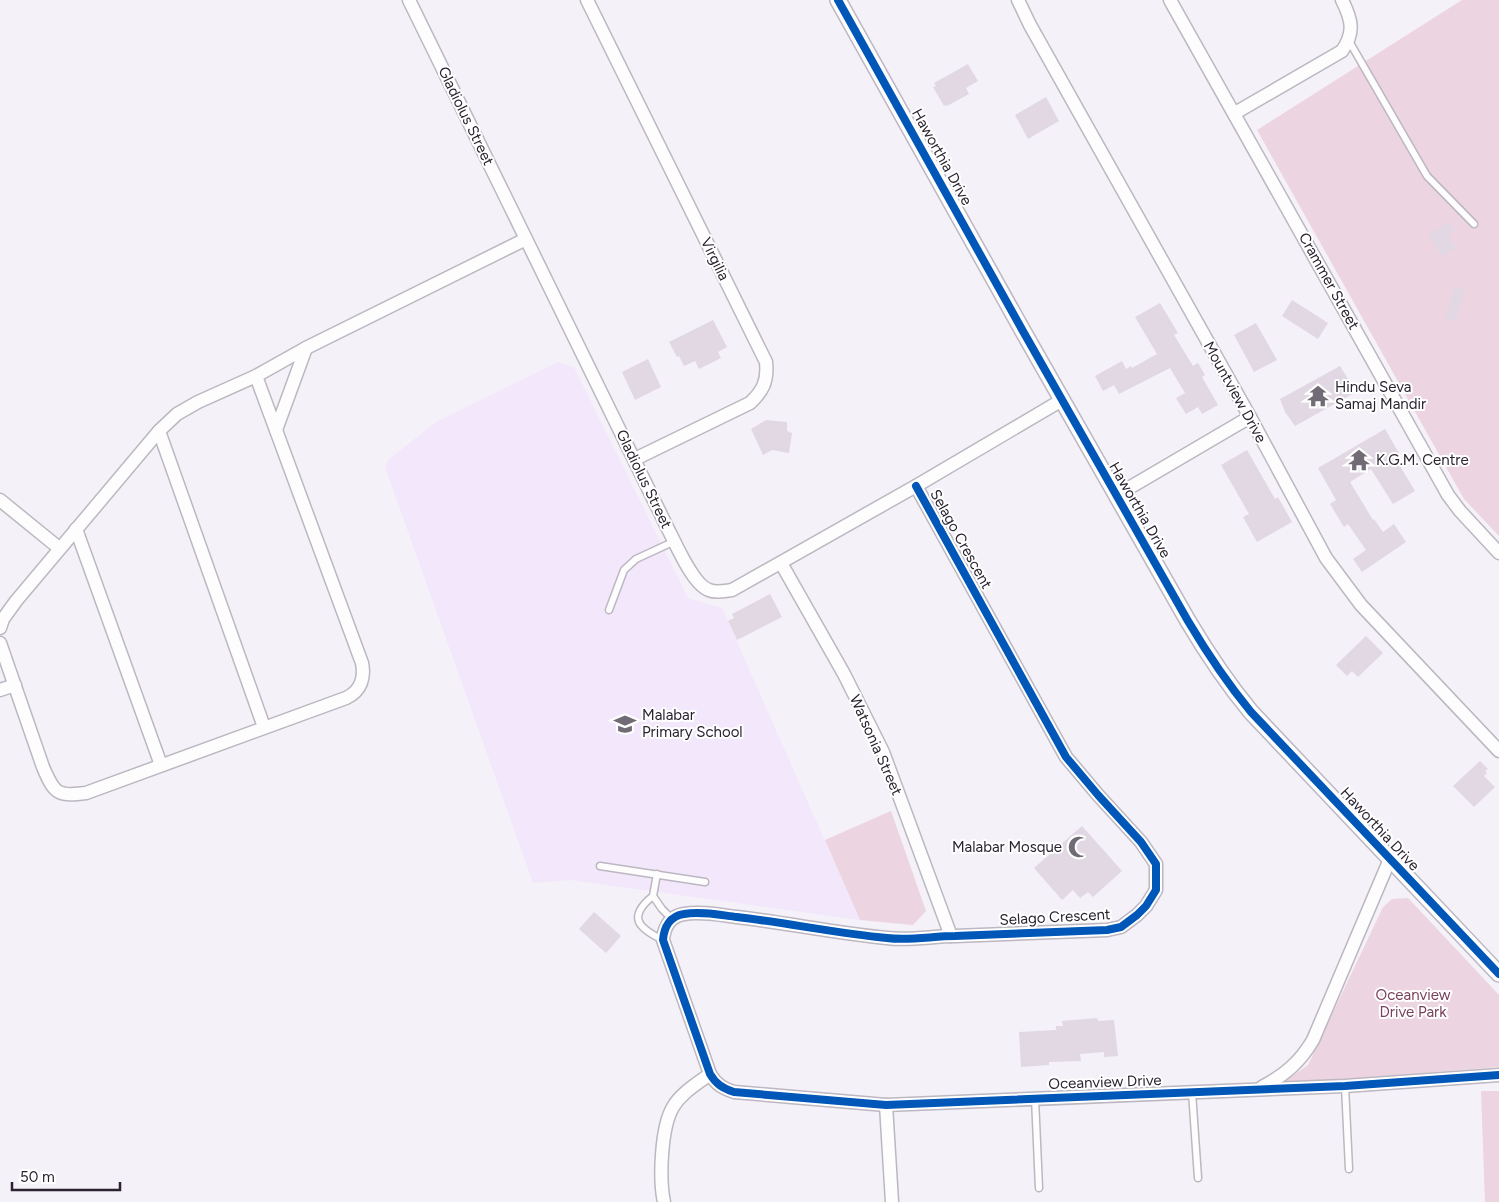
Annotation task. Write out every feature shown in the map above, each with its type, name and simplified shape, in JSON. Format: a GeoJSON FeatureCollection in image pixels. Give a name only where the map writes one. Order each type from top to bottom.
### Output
{"type":"FeatureCollection","features":[{"type":"Feature","properties":{"kind":"street","name":"Gladiolus Street"},"geometry":{"type":"LineString","coordinates":[[409,0],[675,541],[694,577],[708,590],[721,592],[732,590],[916,486],[1062,400]]}},
{"type":"Feature","properties":{"kind":"street","name":"Virgilia"},"geometry":{"type":"LineString","coordinates":[[587,0],[766,362],[767,371],[764,388],[750,403],[635,459]]}},
{"type":"Feature","properties":{"kind":"street","name":"Haworthia Drive"},"geometry":{"type":"LineString","coordinates":[[838,0],[1116,495],[1188,621],[1231,688],[1251,712],[1499,974]]}},
{"type":"Feature","properties":{"kind":"street","name":"Mountview Drive"},"geometry":{"type":"LineString","coordinates":[[1018,0],[1030,25],[1332,566],[1361,605],[1499,751]]}},
{"type":"Feature","properties":{"kind":"street","name":"Crammer Street"},"geometry":{"type":"LineString","coordinates":[[1170,0],[1448,495],[1460,511],[1499,553]]}},
{"type":"Feature","properties":{"kind":"street"},"geometry":{"type":"LineString","coordinates":[[1235,113],[1342,51],[1349,41],[1352,28],[1348,12],[1342,0]]}},
{"type":"Feature","properties":{"kind":"street"},"geometry":{"type":"LineString","coordinates":[[0,628],[16,601],[59,548],[159,431],[177,414],[526,239]]}},
{"type":"Feature","properties":{"kind":"street"},"geometry":{"type":"LineString","coordinates":[[276,430],[306,348]]}},
{"type":"Feature","properties":{"kind":"street"},"geometry":{"type":"LineString","coordinates":[[0,644],[42,767],[50,785],[60,793],[68,796],[86,793],[351,696],[360,687],[364,677],[362,662],[256,376]]}},
{"type":"Feature","properties":{"kind":"street"},"geometry":{"type":"LineString","coordinates":[[1116,495],[1250,417]]}},
{"type":"Feature","properties":{"kind":"street"},"geometry":{"type":"LineString","coordinates":[[159,431],[264,727]]}},
{"type":"Feature","properties":{"kind":"street","name":"Selago Crescent"},"geometry":{"type":"LineString","coordinates":[[672,919],[683,914],[697,913],[888,938],[914,939],[1107,930],[1121,927],[1138,915],[1156,890],[1156,864],[1141,842],[1066,757],[916,486]]}},
{"type":"Feature","properties":{"kind":"street"},"geometry":{"type":"LineString","coordinates":[[0,500],[59,548]]}},
{"type":"Feature","properties":{"kind":"street"},"geometry":{"type":"LineString","coordinates":[[76,529],[161,765]]}},
{"type":"Feature","properties":{"kind":"street","name":"Watsonia Street"},"geometry":{"type":"LineString","coordinates":[[781,563],[844,674],[883,752],[951,936]]}},
{"type":"Feature","properties":{"kind":"street"},"geometry":{"type":"LineString","coordinates":[[0,690],[15,685]]}},
{"type":"Feature","properties":{"kind":"street","name":"Oceanview Drive"},"geometry":{"type":"LineString","coordinates":[[1260,1088],[1292,1069],[1304,1055],[1313,1040],[1390,859]]}},
{"type":"Feature","properties":{"kind":"street"},"geometry":{"type":"LineString","coordinates":[[664,1202],[660,1177],[668,1117],[683,1094],[712,1078],[663,940],[664,931],[672,919]]}},
{"type":"Feature","properties":{"kind":"street","name":"Oceanview Drive"},"geometry":{"type":"LineString","coordinates":[[712,1078],[722,1088],[734,1092],[886,1105],[1260,1088],[1345,1086],[1499,1075]]}},
{"type":"Feature","properties":{"kind":"street"},"geometry":{"type":"LineString","coordinates":[[886,1105],[892,1202]]}},
{"type":"Feature","properties":{"kind":"lane"},"geometry":{"type":"LineString","coordinates":[[1349,41],[1427,176],[1474,224]]}},
{"type":"Feature","properties":{"kind":"lane"},"geometry":{"type":"LineString","coordinates":[[609,610],[624,570],[636,559],[675,541]]}},
{"type":"Feature","properties":{"kind":"lane"},"geometry":{"type":"LineString","coordinates":[[600,866],[706,882]]}},
{"type":"Feature","properties":{"kind":"lane"},"geometry":{"type":"LineString","coordinates":[[657,874],[653,896],[637,915],[638,921],[643,928],[663,940]]}},
{"type":"Feature","properties":{"kind":"lane"},"geometry":{"type":"LineString","coordinates":[[653,896],[672,919]]}},
{"type":"Feature","properties":{"kind":"lane"},"geometry":{"type":"LineString","coordinates":[[1345,1086],[1349,1169]]}},
{"type":"Feature","properties":{"kind":"lane"},"geometry":{"type":"LineString","coordinates":[[1192,1092],[1198,1178]]}},
{"type":"Feature","properties":{"kind":"lane"},"geometry":{"type":"LineString","coordinates":[[1035,1098],[1039,1188]]}},
{"type":"Feature","properties":{"kind":"shaded area","name":"Malabar Primary School"},"geometry":{"type":"Polygon","coordinates":[[[558,362],[574,367],[688,598],[722,608],[860,920],[570,880],[533,883],[385,467],[388,460],[436,422],[558,362]]]}},
{"type":"Feature","properties":{"kind":"green space"},"geometry":{"type":"Polygon","coordinates":[[[1462,0],[1499,0],[1499,536],[1464,499],[1257,130],[1462,0]]]}},
{"type":"Feature","properties":{"kind":"green space"},"geometry":{"type":"Polygon","coordinates":[[[891,811],[926,911],[913,925],[860,920],[825,840],[891,811]]]}},
{"type":"Feature","properties":{"kind":"green space","name":"Oceanview Drive Park"},"geometry":{"type":"Polygon","coordinates":[[[1408,898],[1499,995],[1499,1067],[1281,1084],[1308,1065],[1383,907],[1392,899],[1408,898]]]}},
{"type":"Feature","properties":{"kind":"green space"},"geometry":{"type":"Polygon","coordinates":[[[1481,1091],[1499,1091],[1499,1202],[1485,1202],[1481,1091]]]}},
{"type":"Feature","properties":{"kind":"building"},"geometry":{"type":"Polygon","coordinates":[[[968,64],[978,81],[966,88],[969,94],[944,106],[933,87],[936,86],[934,83],[968,64]]]}},
{"type":"Feature","properties":{"kind":"building"},"geometry":{"type":"Polygon","coordinates":[[[1046,97],[1059,121],[1028,139],[1015,115],[1046,97]]]}},
{"type":"Feature","properties":{"kind":"building"},"geometry":{"type":"Polygon","coordinates":[[[1449,222],[1455,231],[1448,236],[1456,248],[1443,257],[1428,235],[1449,222]]]}},
{"type":"Feature","properties":{"kind":"building"},"geometry":{"type":"Polygon","coordinates":[[[1454,286],[1465,289],[1456,321],[1445,318],[1454,286]]]}},
{"type":"Feature","properties":{"kind":"building"},"geometry":{"type":"Polygon","coordinates":[[[1292,300],[1328,323],[1318,339],[1282,316],[1292,300]]]}},
{"type":"Feature","properties":{"kind":"building"},"geometry":{"type":"Polygon","coordinates":[[[1160,303],[1178,333],[1174,335],[1193,366],[1198,363],[1205,375],[1202,377],[1218,405],[1202,414],[1198,407],[1186,414],[1176,398],[1185,393],[1170,368],[1119,394],[1114,385],[1103,391],[1095,376],[1122,361],[1126,369],[1131,366],[1132,368],[1157,354],[1135,317],[1160,303]]]}},
{"type":"Feature","properties":{"kind":"building"},"geometry":{"type":"Polygon","coordinates":[[[713,320],[727,347],[718,352],[721,358],[699,369],[695,361],[684,366],[669,342],[713,320]]]}},
{"type":"Feature","properties":{"kind":"building"},"geometry":{"type":"Polygon","coordinates":[[[1256,323],[1277,360],[1254,372],[1234,335],[1256,323]]]}},
{"type":"Feature","properties":{"kind":"building"},"geometry":{"type":"Polygon","coordinates":[[[648,359],[661,387],[635,400],[622,372],[648,359]]]}},
{"type":"Feature","properties":{"kind":"building","name":"Hindu Seva Samaj Mandir"},"geometry":{"type":"Polygon","coordinates":[[[1340,366],[1356,392],[1295,426],[1285,412],[1280,399],[1340,366]]]}},
{"type":"Feature","properties":{"kind":"building"},"geometry":{"type":"Polygon","coordinates":[[[766,420],[787,422],[787,431],[792,433],[789,453],[772,450],[763,455],[751,429],[766,420]]]}},
{"type":"Feature","properties":{"kind":"building"},"geometry":{"type":"Polygon","coordinates":[[[1385,429],[1399,453],[1394,456],[1415,491],[1393,504],[1371,469],[1350,482],[1373,520],[1383,532],[1394,524],[1406,542],[1362,572],[1353,559],[1366,550],[1348,524],[1344,527],[1330,504],[1336,500],[1318,468],[1385,429]]]}},
{"type":"Feature","properties":{"kind":"building"},"geometry":{"type":"Polygon","coordinates":[[[1247,450],[1275,499],[1278,497],[1292,522],[1257,542],[1243,517],[1249,514],[1221,465],[1247,450]]]}},
{"type":"Feature","properties":{"kind":"building"},"geometry":{"type":"Polygon","coordinates":[[[770,594],[782,617],[737,640],[728,621],[734,618],[732,614],[770,594]]]}},
{"type":"Feature","properties":{"kind":"building"},"geometry":{"type":"Polygon","coordinates":[[[1366,636],[1383,653],[1358,677],[1352,671],[1347,676],[1336,665],[1366,636]]]}},
{"type":"Feature","properties":{"kind":"building"},"geometry":{"type":"Polygon","coordinates":[[[1480,761],[1488,769],[1485,771],[1487,773],[1484,776],[1495,787],[1474,807],[1453,786],[1480,761]]]}},
{"type":"Feature","properties":{"kind":"building","name":"Malabar Mosque"},"geometry":{"type":"Polygon","coordinates":[[[1082,826],[1122,871],[1093,897],[1088,892],[1080,898],[1073,890],[1062,900],[1034,868],[1082,826]]]}},
{"type":"Feature","properties":{"kind":"building"},"geometry":{"type":"Polygon","coordinates":[[[594,912],[621,936],[606,953],[579,929],[594,912]]]}},
{"type":"Feature","properties":{"kind":"building"},"geometry":{"type":"Polygon","coordinates":[[[1097,1018],[1098,1021],[1114,1020],[1118,1056],[1104,1057],[1104,1052],[1080,1054],[1081,1061],[1049,1062],[1049,1065],[1021,1067],[1019,1032],[1056,1030],[1056,1026],[1063,1026],[1062,1021],[1097,1018]]]}},
{"type":"Feature","properties":{"kind":"cycle path"},"geometry":{"type":"LineString","coordinates":[[838,0],[1024,333],[1202,645],[1251,712],[1499,974]]}},
{"type":"Feature","properties":{"kind":"cycle path"},"geometry":{"type":"LineString","coordinates":[[916,486],[1066,757],[1141,842],[1156,864],[1156,890],[1146,906],[1137,915],[1121,927],[1107,930],[896,939],[756,919],[697,913],[679,915],[669,923],[663,940],[710,1074],[717,1083],[734,1092],[886,1105],[1345,1086],[1499,1075]]}},
{"type":"Feature","properties":{"kind":"place","name":"Hindu Seva Samaj Mandir"},"geometry":{"type":"Point","coordinates":[1318,396]}},
{"type":"Feature","properties":{"kind":"place","name":"K.G.M. Centre"},"geometry":{"type":"Point","coordinates":[1359,460]}},
{"type":"Feature","properties":{"kind":"place","name":"Malabar Primary School"},"geometry":{"type":"Point","coordinates":[625,724]}},
{"type":"Feature","properties":{"kind":"place","name":"Malabar Mosque"},"geometry":{"type":"Point","coordinates":[1079,847]}}]}
